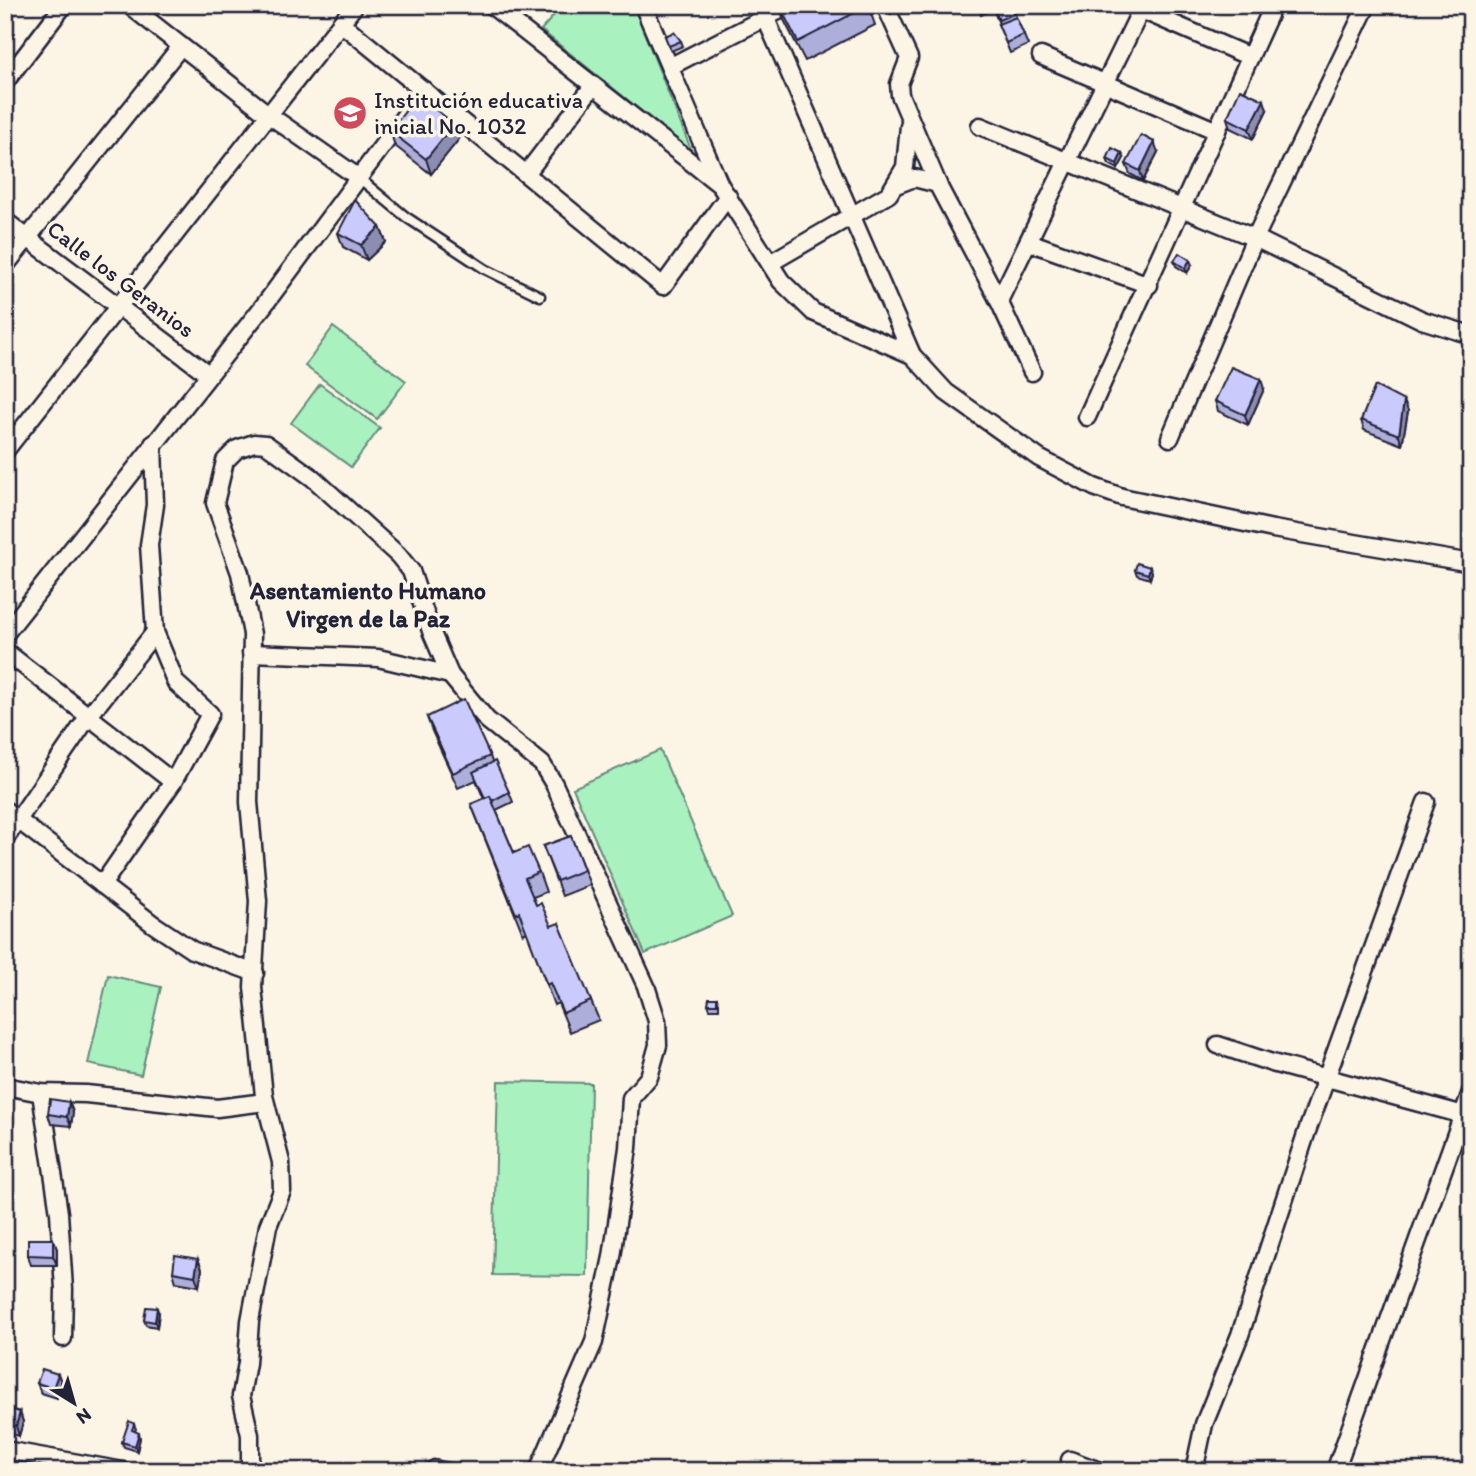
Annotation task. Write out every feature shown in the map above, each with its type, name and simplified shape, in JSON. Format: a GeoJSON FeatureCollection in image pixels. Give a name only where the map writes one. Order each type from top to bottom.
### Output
{"type":"FeatureCollection","features":[{"type":"Feature","properties":{"kind":"street"},"geometry":{"type":"LineString","coordinates":[[5,82],[64,5]]}},
{"type":"Feature","properties":{"kind":"street"},"geometry":{"type":"LineString","coordinates":[[129,5],[269,115],[359,178]]}},
{"type":"Feature","properties":{"kind":"street"},"geometry":{"type":"LineString","coordinates":[[5,451],[355,5]]}},
{"type":"Feature","properties":{"kind":"street"},"geometry":{"type":"LineString","coordinates":[[491,5],[724,191]]}},
{"type":"Feature","properties":{"kind":"street"},"geometry":{"type":"LineString","coordinates":[[643,5],[724,191],[781,281],[813,312],[912,355]]}},
{"type":"Feature","properties":{"kind":"street"},"geometry":{"type":"LineString","coordinates":[[670,66],[763,12],[790,5]]}},
{"type":"Feature","properties":{"kind":"street"},"geometry":{"type":"LineString","coordinates":[[885,5],[909,58],[899,84],[909,117],[938,184],[999,301],[1032,372]]}},
{"type":"Feature","properties":{"kind":"street"},"geometry":{"type":"LineString","coordinates":[[1171,439],[1255,239],[1367,5]]}},
{"type":"Feature","properties":{"kind":"street"},"geometry":{"type":"LineString","coordinates":[[999,301],[1105,85],[1136,8],[1250,57]]}},
{"type":"Feature","properties":{"kind":"street"},"geometry":{"type":"LineString","coordinates":[[763,12],[854,216],[912,355],[946,392],[1039,458],[1094,487],[1122,497],[1273,529],[1471,563]]}},
{"type":"Feature","properties":{"kind":"street"},"geometry":{"type":"LineString","coordinates":[[1087,417],[1269,15]]}},
{"type":"Feature","properties":{"kind":"street"},"geometry":{"type":"LineString","coordinates":[[341,23],[663,286],[724,191]]}},
{"type":"Feature","properties":{"kind":"street"},"geometry":{"type":"LineString","coordinates":[[5,266],[181,46]]}},
{"type":"Feature","properties":{"kind":"street"},"geometry":{"type":"LineString","coordinates":[[1041,56],[1217,131]]}},
{"type":"Feature","properties":{"kind":"street"},"geometry":{"type":"LineString","coordinates":[[526,174],[593,86]]}},
{"type":"Feature","properties":{"kind":"street"},"geometry":{"type":"LineString","coordinates":[[5,634],[359,178],[424,90]]}},
{"type":"Feature","properties":{"kind":"street"},"geometry":{"type":"LineString","coordinates":[[770,262],[878,202],[896,185],[905,167],[910,145],[909,117]]}},
{"type":"Feature","properties":{"kind":"street"},"geometry":{"type":"LineString","coordinates":[[980,126],[1255,239],[1422,320],[1471,335]]}},
{"type":"Feature","properties":{"kind":"street"},"geometry":{"type":"LineString","coordinates":[[896,185],[914,178],[938,184]]}},
{"type":"Feature","properties":{"kind":"street","name":"Calle los Geranios"},"geometry":{"type":"LineString","coordinates":[[5,221],[208,374]]}},
{"type":"Feature","properties":{"kind":"street"},"geometry":{"type":"LineString","coordinates":[[1029,242],[1149,285]]}},
{"type":"Feature","properties":{"kind":"street"},"geometry":{"type":"LineString","coordinates":[[250,1471],[250,1435],[241,1396],[250,1321],[268,1226],[282,1191],[281,1162],[265,1102],[257,1037],[255,973],[258,901],[249,802],[252,634],[240,573],[215,503],[225,461],[237,449],[254,443],[267,444],[313,478],[398,555],[411,571],[431,631],[450,675],[487,720],[541,764],[554,784],[646,986],[657,1021],[658,1045],[649,1077],[631,1098],[628,1148],[612,1257],[594,1342],[538,1471]]}},
{"type":"Feature","properties":{"kind":"street"},"geometry":{"type":"LineString","coordinates":[[102,886],[173,782],[210,714],[176,683],[155,632],[149,545],[155,505],[153,444]]}},
{"type":"Feature","properties":{"kind":"street"},"geometry":{"type":"LineString","coordinates":[[5,839],[12,814],[155,632]]}},
{"type":"Feature","properties":{"kind":"street"},"geometry":{"type":"LineString","coordinates":[[5,651],[173,782]]}},
{"type":"Feature","properties":{"kind":"street"},"geometry":{"type":"LineString","coordinates":[[251,653],[378,658],[450,675]]}},
{"type":"Feature","properties":{"kind":"street"},"geometry":{"type":"LineString","coordinates":[[1194,1471],[1204,1424],[1240,1335],[1326,1078],[1426,802]]}},
{"type":"Feature","properties":{"kind":"street"},"geometry":{"type":"LineString","coordinates":[[12,814],[102,886],[192,950],[255,973]]}},
{"type":"Feature","properties":{"kind":"street"},"geometry":{"type":"LineString","coordinates":[[1218,1045],[1326,1078],[1467,1115]]}},
{"type":"Feature","properties":{"kind":"street"},"geometry":{"type":"LineString","coordinates":[[5,1086],[41,1093],[86,1094],[217,1108],[265,1102]]}},
{"type":"Feature","properties":{"kind":"street"},"geometry":{"type":"LineString","coordinates":[[1335,1471],[1467,1115],[1471,1092]]}},
{"type":"Feature","properties":{"kind":"street"},"geometry":{"type":"LineString","coordinates":[[41,1093],[59,1213],[64,1338]]}},
{"type":"Feature","properties":{"kind":"street"},"geometry":{"type":"LineString","coordinates":[[5,1450],[123,1471]]}},
{"type":"Feature","properties":{"kind":"street"},"geometry":{"type":"LineString","coordinates":[[33,1454],[38,1471]]}},
{"type":"Feature","properties":{"kind":"street"},"geometry":{"type":"LineString","coordinates":[[1070,1461],[1100,1471]]}},
{"type":"Feature","properties":{"kind":"lane"},"geometry":{"type":"LineString","coordinates":[[359,178],[406,217],[485,269],[540,296]]}},
{"type":"Feature","properties":{"kind":"lane"},"geometry":{"type":"LineString","coordinates":[[424,1471],[434,1465],[464,1471]]}},
{"type":"Feature","properties":{"kind":"green space"},"geometry":{"type":"Polygon","coordinates":[[[563,5],[633,5],[692,152],[541,30],[563,5]]]}},
{"type":"Feature","properties":{"kind":"green space"},"geometry":{"type":"Polygon","coordinates":[[[333,327],[406,381],[377,419],[305,366],[333,327]]]}},
{"type":"Feature","properties":{"kind":"green space"},"geometry":{"type":"Polygon","coordinates":[[[320,384],[380,428],[351,467],[291,423],[320,384]]]}},
{"type":"Feature","properties":{"kind":"green space"},"geometry":{"type":"Polygon","coordinates":[[[660,750],[732,916],[645,954],[573,788],[660,750]]]}},
{"type":"Feature","properties":{"kind":"green space"},"geometry":{"type":"Polygon","coordinates":[[[108,975],[161,987],[141,1075],[88,1064],[108,975]]]}},
{"type":"Feature","properties":{"kind":"green space"},"geometry":{"type":"Polygon","coordinates":[[[498,1081],[591,1083],[587,1276],[493,1275],[498,1081]]]}},
{"type":"Feature","properties":{"kind":"building"},"geometry":{"type":"Polygon","coordinates":[[[779,5],[868,5],[868,6],[798,42],[779,5]]]}},
{"type":"Feature","properties":{"kind":"building"},"geometry":{"type":"Polygon","coordinates":[[[992,5],[1011,5],[1015,13],[999,20],[992,5]]]}},
{"type":"Feature","properties":{"kind":"building"},"geometry":{"type":"Polygon","coordinates":[[[1016,17],[1024,35],[1006,43],[998,24],[1016,17]]]}},
{"type":"Feature","properties":{"kind":"building"},"geometry":{"type":"Polygon","coordinates":[[[674,32],[681,41],[669,46],[665,36],[674,32]]]}},
{"type":"Feature","properties":{"kind":"building"},"geometry":{"type":"Polygon","coordinates":[[[1240,89],[1264,100],[1249,129],[1227,118],[1240,89]]]}},
{"type":"Feature","properties":{"kind":"building"},"geometry":{"type":"Polygon","coordinates":[[[420,92],[454,124],[426,159],[390,131],[420,92]]]}},
{"type":"Feature","properties":{"kind":"building"},"geometry":{"type":"Polygon","coordinates":[[[1141,135],[1154,142],[1140,171],[1126,164],[1141,135]]]}},
{"type":"Feature","properties":{"kind":"building"},"geometry":{"type":"Polygon","coordinates":[[[1112,148],[1122,153],[1117,164],[1107,159],[1112,148]]]}},
{"type":"Feature","properties":{"kind":"building"},"geometry":{"type":"Polygon","coordinates":[[[355,200],[380,227],[361,245],[338,233],[355,200]]]}},
{"type":"Feature","properties":{"kind":"building"},"geometry":{"type":"Polygon","coordinates":[[[1179,253],[1190,260],[1185,268],[1174,261],[1179,253]]]}},
{"type":"Feature","properties":{"kind":"building"},"geometry":{"type":"Polygon","coordinates":[[[1231,367],[1261,379],[1245,415],[1215,401],[1231,367]]]}},
{"type":"Feature","properties":{"kind":"building"},"geometry":{"type":"Polygon","coordinates":[[[1375,386],[1404,401],[1399,435],[1361,420],[1375,386]]]}},
{"type":"Feature","properties":{"kind":"building"},"geometry":{"type":"Polygon","coordinates":[[[1137,563],[1150,567],[1148,574],[1135,570],[1137,563]]]}},
{"type":"Feature","properties":{"kind":"building"},"geometry":{"type":"Polygon","coordinates":[[[464,699],[490,756],[453,773],[427,717],[464,699]]]}},
{"type":"Feature","properties":{"kind":"building"},"geometry":{"type":"Polygon","coordinates":[[[495,761],[509,792],[492,801],[490,796],[485,798],[473,772],[495,761]]]}},
{"type":"Feature","properties":{"kind":"building"},"geometry":{"type":"Polygon","coordinates":[[[490,796],[514,853],[528,847],[539,872],[525,878],[536,905],[541,903],[551,926],[559,923],[591,1001],[563,1013],[550,983],[547,985],[519,912],[516,914],[471,804],[490,796]]]}},
{"type":"Feature","properties":{"kind":"building"},"geometry":{"type":"Polygon","coordinates":[[[571,836],[584,870],[557,881],[543,846],[571,836]]]}},
{"type":"Feature","properties":{"kind":"building"},"geometry":{"type":"Polygon","coordinates":[[[709,998],[717,998],[717,1004],[708,1004],[709,998]]]}},
{"type":"Feature","properties":{"kind":"building"},"geometry":{"type":"Polygon","coordinates":[[[50,1099],[69,1102],[67,1117],[48,1114],[50,1099]]]}},
{"type":"Feature","properties":{"kind":"building"},"geometry":{"type":"Polygon","coordinates":[[[28,1239],[53,1239],[53,1256],[28,1255],[28,1239]]]}},
{"type":"Feature","properties":{"kind":"building"},"geometry":{"type":"Polygon","coordinates":[[[175,1255],[198,1259],[195,1276],[173,1272],[175,1255]]]}},
{"type":"Feature","properties":{"kind":"building"},"geometry":{"type":"Polygon","coordinates":[[[146,1307],[157,1308],[155,1322],[144,1320],[146,1307]]]}},
{"type":"Feature","properties":{"kind":"building"},"geometry":{"type":"Polygon","coordinates":[[[42,1369],[58,1374],[53,1388],[37,1383],[42,1369]]]}},
{"type":"Feature","properties":{"kind":"building"},"geometry":{"type":"Polygon","coordinates":[[[5,1408],[20,1412],[16,1426],[5,1423],[5,1408]]]}},
{"type":"Feature","properties":{"kind":"building"},"geometry":{"type":"Polygon","coordinates":[[[129,1421],[134,1424],[132,1430],[139,1433],[135,1446],[122,1442],[129,1421]]]}},
{"type":"Feature","properties":{"kind":"place","name":"Institución educativa inicial No. 1032"},"geometry":{"type":"Point","coordinates":[350,113]}},
{"type":"Feature","properties":{"kind":"district","name":"Asentamiento Humano Virgen de la Paz"},"geometry":{"type":"Point","coordinates":[368,605]}}]}
